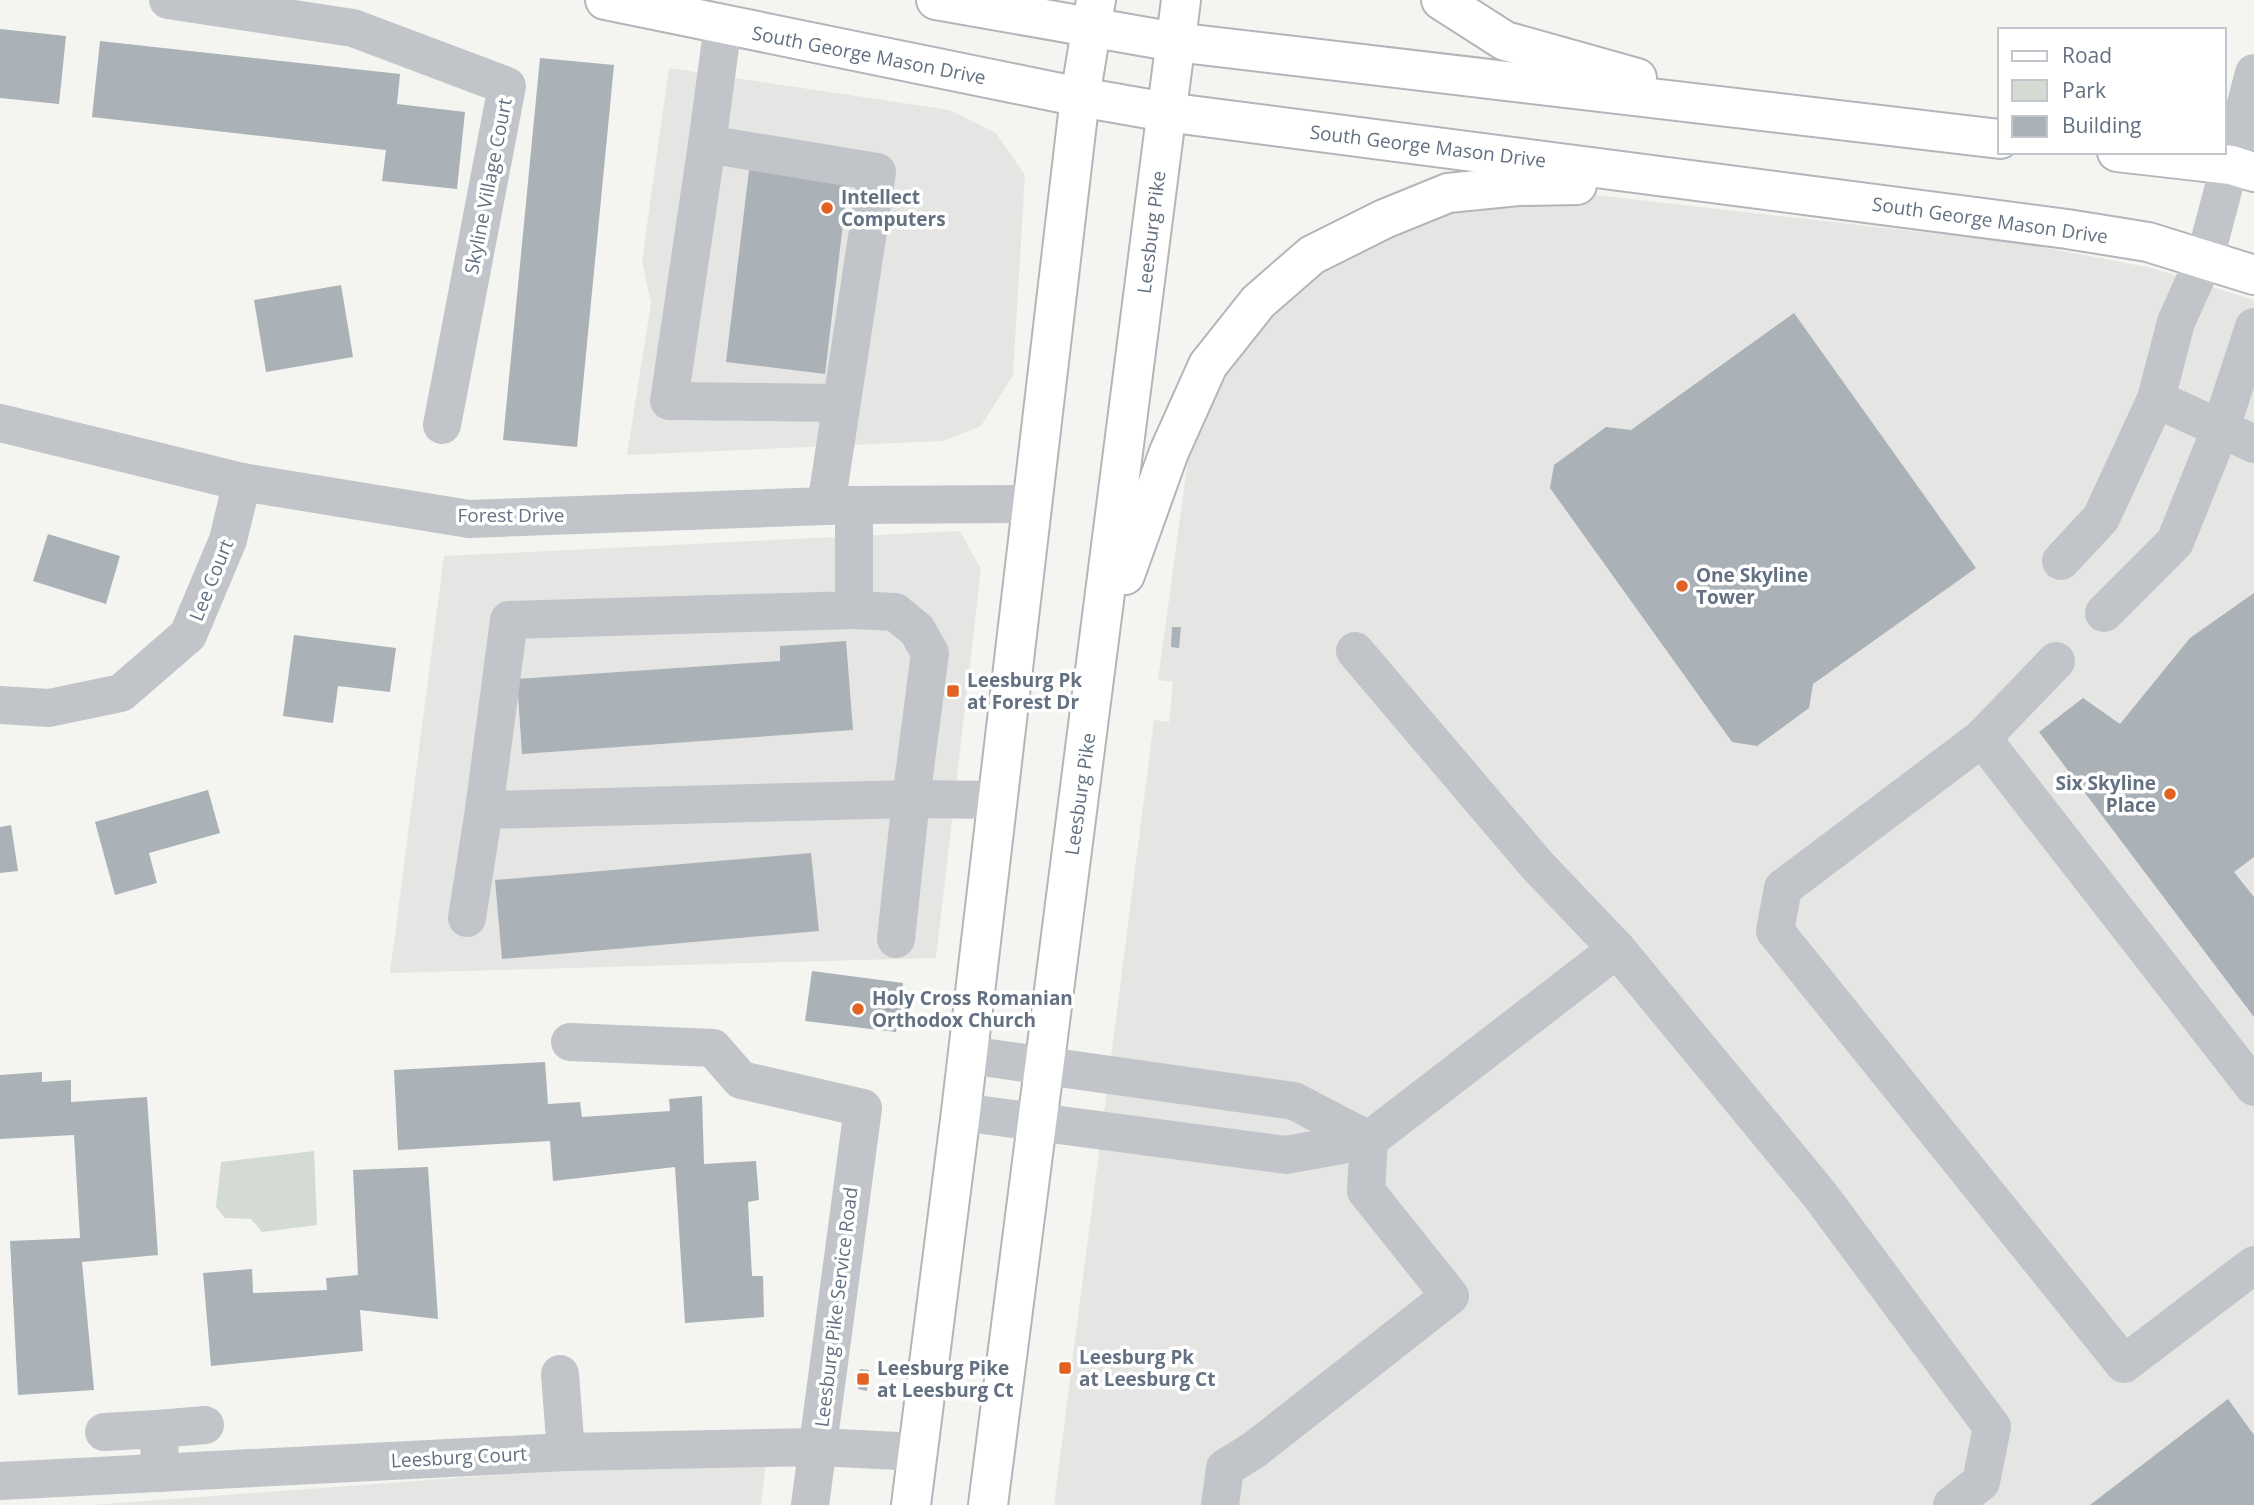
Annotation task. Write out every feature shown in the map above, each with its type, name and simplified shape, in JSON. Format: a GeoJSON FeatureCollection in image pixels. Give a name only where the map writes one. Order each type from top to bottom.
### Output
{"type":"FeatureCollection","features":[{"type":"Feature","properties":{"kind":"main road","name":"South George Mason Drive"},"geometry":{"type":"LineString","coordinates":[[605,0],[1080,97],[1166,112],[2067,229],[2148,242],[2254,275]]}},
{"type":"Feature","properties":{"kind":"main road"},"geometry":{"type":"LineString","coordinates":[[936,0],[1093,14],[1175,42],[1998,139]]}},
{"type":"Feature","properties":{"kind":"main road","name":"Leesburg Pike"},"geometry":{"type":"LineString","coordinates":[[988,1505],[1181,0]]}},
{"type":"Feature","properties":{"kind":"main road"},"geometry":{"type":"LineString","coordinates":[[1441,0],[1505,41],[1676,89],[1852,123]]}},
{"type":"Feature","properties":{"kind":"main road"},"geometry":{"type":"LineString","coordinates":[[911,1505],[968,1055],[1080,97],[1093,14]]}},
{"type":"Feature","properties":{"kind":"main road"},"geometry":{"type":"LineString","coordinates":[[2133,154],[2242,168]]}},
{"type":"Feature","properties":{"kind":"main road"},"geometry":{"type":"LineString","coordinates":[[1095,685],[1129,562],[1169,452],[1208,365],[1258,302],[1312,255],[1384,219],[1448,193],[1518,186],[1692,180]]}},
{"type":"Feature","properties":{"kind":"street","name":"Skyline Village Court"},"geometry":{"type":"LineString","coordinates":[[168,0],[353,28],[507,86],[442,425]]}},
{"type":"Feature","properties":{"kind":"street"},"geometry":{"type":"LineString","coordinates":[[723,25],[669,401],[841,403]]}},
{"type":"Feature","properties":{"kind":"street"},"geometry":{"type":"LineString","coordinates":[[2061,561],[2101,518],[2156,399],[2176,322],[2242,168],[2254,74]]}},
{"type":"Feature","properties":{"kind":"street"},"geometry":{"type":"LineString","coordinates":[[707,144],[877,172],[841,403],[840,505],[854,610]]}},
{"type":"Feature","properties":{"kind":"street"},"geometry":{"type":"LineString","coordinates":[[2104,613],[2175,542],[2220,430],[2254,327]]}},
{"type":"Feature","properties":{"kind":"street"},"geometry":{"type":"LineString","coordinates":[[2156,399],[2254,444]]}},
{"type":"Feature","properties":{"kind":"street","name":"Forest Drive"},"geometry":{"type":"LineString","coordinates":[[0,423],[242,482],[469,519],[840,505],[1031,504]]}},
{"type":"Feature","properties":{"kind":"street","name":"Lee Court"},"geometry":{"type":"LineString","coordinates":[[0,705],[49,708],[121,693],[188,635],[228,540],[242,482]]}},
{"type":"Feature","properties":{"kind":"street"},"geometry":{"type":"LineString","coordinates":[[467,918],[509,620],[854,610],[895,612],[917,630],[930,653],[896,939]]}},
{"type":"Feature","properties":{"kind":"street"},"geometry":{"type":"LineString","coordinates":[[1355,652],[1536,864],[1618,949],[1820,1195],[1992,1427],[1981,1482],[1952,1505]]}},
{"type":"Feature","properties":{"kind":"street"},"geometry":{"type":"LineString","coordinates":[[2056,662],[1982,738],[1783,888],[1774,932],[2124,1364],[2254,1265]]}},
{"type":"Feature","properties":{"kind":"street"},"geometry":{"type":"LineString","coordinates":[[1982,738],[2254,1087]]}},
{"type":"Feature","properties":{"kind":"street"},"geometry":{"type":"LineString","coordinates":[[484,810],[911,799],[998,800]]}},
{"type":"Feature","properties":{"kind":"street"},"geometry":{"type":"LineString","coordinates":[[961,1112],[1286,1155],[1369,1140],[1618,949]]}},
{"type":"Feature","properties":{"kind":"street","name":"Leesburg Pike Service Road"},"geometry":{"type":"LineString","coordinates":[[570,1042],[713,1048],[741,1080],[863,1108],[810,1505]]}},
{"type":"Feature","properties":{"kind":"street"},"geometry":{"type":"LineString","coordinates":[[968,1055],[1294,1101],[1369,1140]]}},
{"type":"Feature","properties":{"kind":"street"},"geometry":{"type":"LineString","coordinates":[[1220,1505],[1225,1468],[1255,1451],[1450,1296],[1366,1191],[1369,1140]]}},
{"type":"Feature","properties":{"kind":"street"},"geometry":{"type":"LineString","coordinates":[[560,1374],[566,1452]]}},
{"type":"Feature","properties":{"kind":"street"},"geometry":{"type":"LineString","coordinates":[[104,1432],[205,1425]]}},
{"type":"Feature","properties":{"kind":"street"},"geometry":{"type":"LineString","coordinates":[[158,1429],[161,1473]]}},
{"type":"Feature","properties":{"kind":"street","name":"Leesburg Court"},"geometry":{"type":"LineString","coordinates":[[0,1481],[566,1452],[818,1447],[918,1452]]}},
{"type":"Feature","properties":{"kind":"shaded area"},"geometry":{"type":"Polygon","coordinates":[[[669,68],[950,110],[996,133],[1025,175],[1013,375],[981,426],[943,441],[627,455],[651,303],[642,261],[669,68]]]}},
{"type":"Feature","properties":{"kind":"shaded area"},"geometry":{"type":"Polygon","coordinates":[[[1534,188],[2026,244],[2152,268],[2254,300],[2254,1505],[1054,1505],[1154,720],[1169,722],[1173,682],[1158,680],[1193,422],[1223,358],[1336,243],[1534,188]]]}},
{"type":"Feature","properties":{"kind":"shaded area"},"geometry":{"type":"Polygon","coordinates":[[[960,531],[981,569],[936,958],[390,973],[444,556],[960,531]]]}},
{"type":"Feature","properties":{"kind":"shaded area"},"geometry":{"type":"Polygon","coordinates":[[[767,1455],[761,1505],[91,1505],[767,1455]]]}},
{"type":"Feature","properties":{"kind":"green space"},"geometry":{"type":"Polygon","coordinates":[[[314,1151],[317,1225],[262,1232],[251,1219],[225,1218],[216,1207],[221,1162],[314,1151]]]}},
{"type":"Feature","properties":{"kind":"building"},"geometry":{"type":"Polygon","coordinates":[[[0,29],[66,36],[59,104],[0,98],[0,29]]]}},
{"type":"Feature","properties":{"kind":"building"},"geometry":{"type":"Polygon","coordinates":[[[100,41],[400,74],[397,104],[465,112],[457,189],[382,181],[386,150],[92,117],[100,41]]]}},
{"type":"Feature","properties":{"kind":"building"},"geometry":{"type":"Polygon","coordinates":[[[540,58],[614,65],[577,447],[503,440],[540,58]]]}},
{"type":"Feature","properties":{"kind":"building"},"geometry":{"type":"Polygon","coordinates":[[[750,162],[849,174],[825,374],[726,362],[750,162]]]}},
{"type":"Feature","properties":{"kind":"building"},"geometry":{"type":"Polygon","coordinates":[[[341,285],[353,357],[266,372],[254,300],[341,285]]]}},
{"type":"Feature","properties":{"kind":"building"},"geometry":{"type":"Polygon","coordinates":[[[1794,313],[1976,568],[1813,684],[1809,708],[1757,746],[1732,742],[1550,488],[1554,465],[1606,427],[1631,430],[1794,313]]]}},
{"type":"Feature","properties":{"kind":"building"},"geometry":{"type":"Polygon","coordinates":[[[48,534],[120,556],[106,604],[33,581],[48,534]]]}},
{"type":"Feature","properties":{"kind":"building","name":"Six Skyline Place"},"geometry":{"type":"Polygon","coordinates":[[[2254,593],[2254,857],[2234,872],[2254,897],[2254,1017],[2039,732],[2083,698],[2120,724],[2190,638],[2254,593]]]}},
{"type":"Feature","properties":{"kind":"building"},"geometry":{"type":"Polygon","coordinates":[[[1172,627],[1181,627],[1179,648],[1171,647],[1172,627]]]}},
{"type":"Feature","properties":{"kind":"building"},"geometry":{"type":"Polygon","coordinates":[[[294,635],[396,648],[390,692],[338,686],[333,723],[283,716],[294,635]]]}},
{"type":"Feature","properties":{"kind":"building"},"geometry":{"type":"Polygon","coordinates":[[[846,641],[853,730],[522,754],[517,679],[780,661],[780,646],[846,641]]]}},
{"type":"Feature","properties":{"kind":"building"},"geometry":{"type":"Polygon","coordinates":[[[208,790],[220,833],[149,853],[157,883],[115,895],[95,822],[208,790]]]}},
{"type":"Feature","properties":{"kind":"building"},"geometry":{"type":"Polygon","coordinates":[[[11,825],[18,871],[0,873],[0,827],[11,825]]]}},
{"type":"Feature","properties":{"kind":"building"},"geometry":{"type":"Polygon","coordinates":[[[811,853],[819,931],[502,959],[495,880],[811,853]]]}},
{"type":"Feature","properties":{"kind":"building","name":"Holy Cross Romanian Orthodox Church"},"geometry":{"type":"Polygon","coordinates":[[[812,971],[903,983],[901,999],[910,1000],[907,1020],[898,1018],[896,1032],[805,1021],[812,971]]]}},
{"type":"Feature","properties":{"kind":"building"},"geometry":{"type":"Polygon","coordinates":[[[545,1062],[548,1104],[580,1102],[582,1117],[670,1111],[669,1099],[702,1096],[704,1164],[756,1161],[759,1200],[748,1202],[752,1276],[763,1276],[764,1317],[685,1323],[675,1167],[553,1181],[550,1141],[398,1150],[394,1070],[545,1062]]]}},
{"type":"Feature","properties":{"kind":"building"},"geometry":{"type":"Polygon","coordinates":[[[42,1072],[42,1082],[71,1080],[71,1102],[147,1097],[158,1255],[82,1262],[94,1390],[18,1395],[10,1241],[80,1238],[74,1135],[0,1139],[0,1075],[42,1072]]]}},
{"type":"Feature","properties":{"kind":"building"},"geometry":{"type":"Polygon","coordinates":[[[428,1167],[438,1319],[360,1310],[363,1351],[211,1366],[203,1273],[252,1269],[253,1293],[327,1290],[326,1278],[358,1275],[353,1170],[428,1167]]]}},
{"type":"Feature","properties":{"kind":"building"},"geometry":{"type":"Polygon","coordinates":[[[860,1369],[869,1370],[867,1391],[858,1389],[860,1369]]]}},
{"type":"Feature","properties":{"kind":"building"},"geometry":{"type":"Polygon","coordinates":[[[2228,1399],[2254,1435],[2254,1505],[2090,1505],[2228,1399]]]}},
{"type":"Feature","properties":{"kind":"place","name":"Intellect Computers"},"geometry":{"type":"Point","coordinates":[827,208]}},
{"type":"Feature","properties":{"kind":"place","name":"One Skyline Tower"},"geometry":{"type":"Point","coordinates":[1682,586]}},
{"type":"Feature","properties":{"kind":"place","name":"Leesburg Pk at Forest Dr"},"geometry":{"type":"Point","coordinates":[953,691]}},
{"type":"Feature","properties":{"kind":"place","name":"Six Skyline Place"},"geometry":{"type":"Point","coordinates":[2170,794]}},
{"type":"Feature","properties":{"kind":"place","name":"Holy Cross Romanian Orthodox Church"},"geometry":{"type":"Point","coordinates":[858,1009]}},
{"type":"Feature","properties":{"kind":"place","name":"Leesburg Pk at Leesburg Ct"},"geometry":{"type":"Point","coordinates":[1065,1368]}},
{"type":"Feature","properties":{"kind":"place","name":"Leesburg Pike at Leesburg Ct"},"geometry":{"type":"Point","coordinates":[863,1379]}}]}
